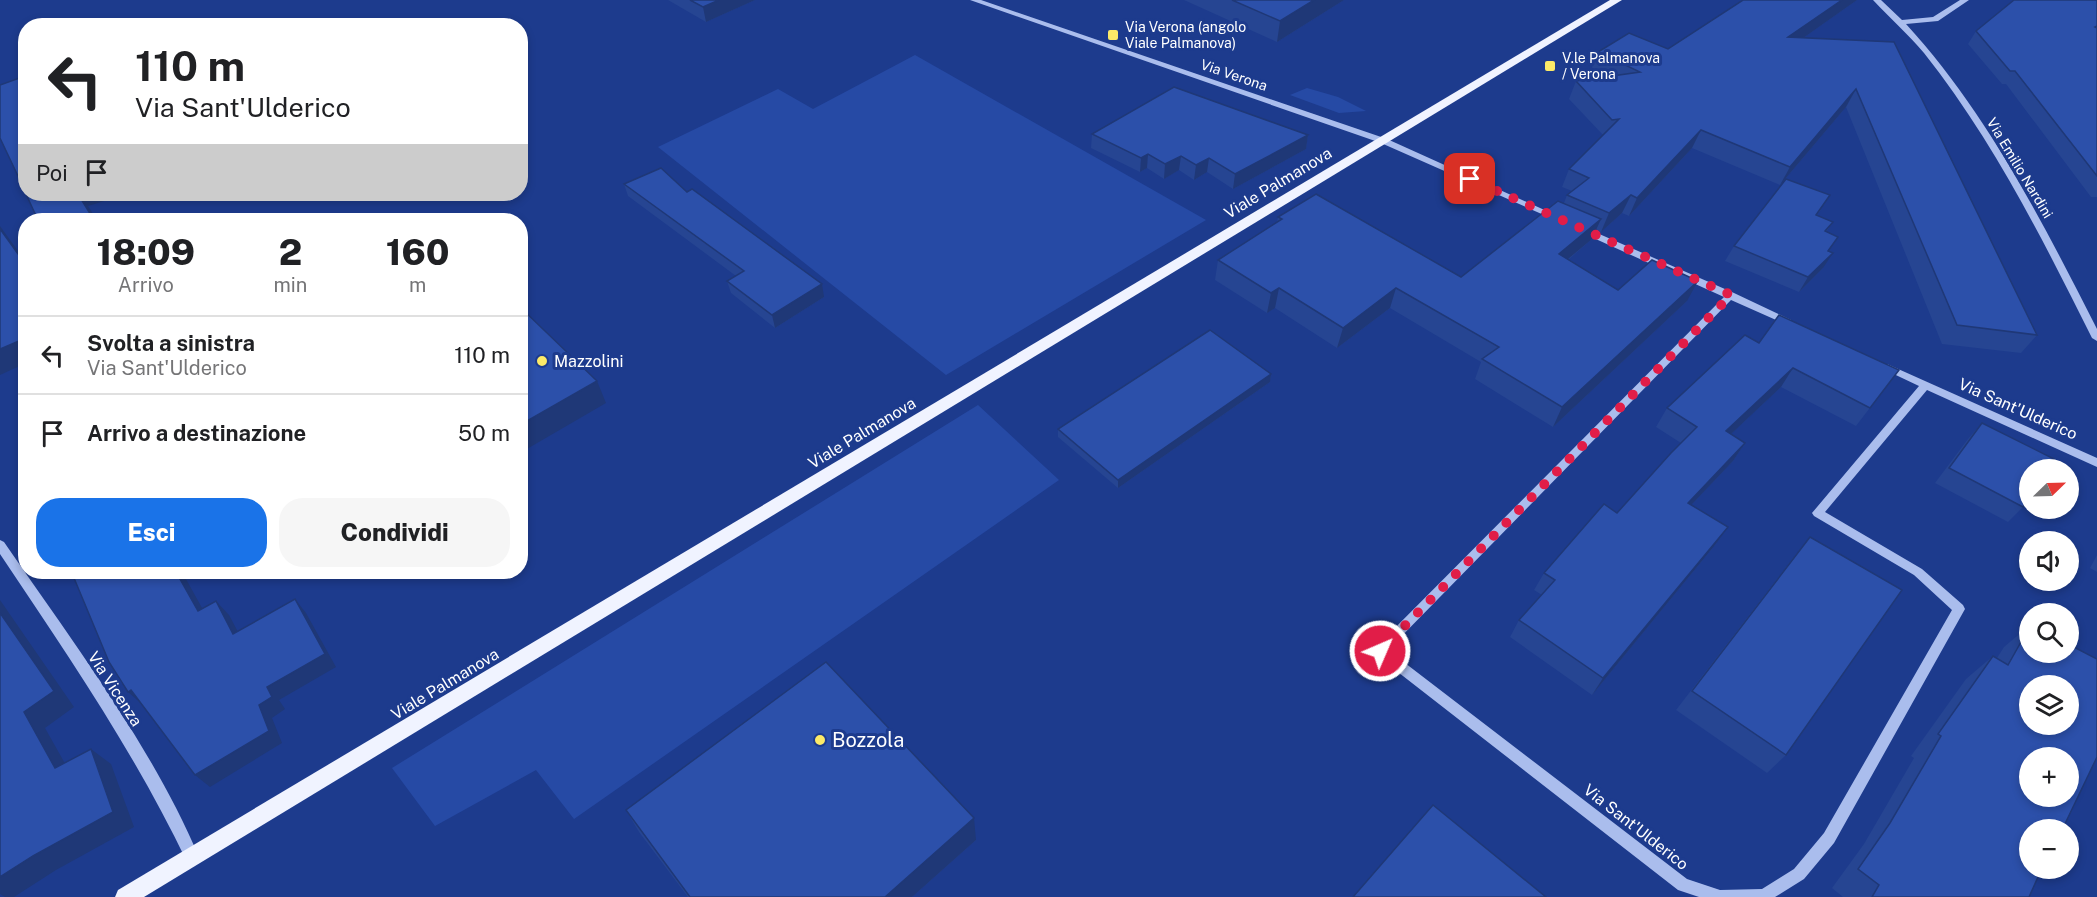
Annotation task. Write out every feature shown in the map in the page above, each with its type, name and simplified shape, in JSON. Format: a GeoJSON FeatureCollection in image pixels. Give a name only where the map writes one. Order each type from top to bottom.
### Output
{"type":"FeatureCollection","features":[{"type":"Feature","properties":{"kind":"main road","name":"Viale Palmanova"},"geometry":{"type":"LineString","coordinates":[[125,897],[1617,0]]}},
{"type":"Feature","properties":{"kind":"street","name":"Via Verona"},"geometry":{"type":"LineString","coordinates":[[974,0],[1384,141]]}},
{"type":"Feature","properties":{"kind":"street","name":"Via Emilio Nardini"},"geometry":{"type":"LineString","coordinates":[[1877,0],[1904,22],[1930,53],[2017,184],[2097,338]]}},
{"type":"Feature","properties":{"kind":"street"},"geometry":{"type":"LineString","coordinates":[[1904,22],[1935,19],[1965,0]]}},
{"type":"Feature","properties":{"kind":"street"},"geometry":{"type":"LineString","coordinates":[[1384,141],[1796,325]]}},
{"type":"Feature","properties":{"kind":"street","name":"Via Sant'Ulderico"},"geometry":{"type":"LineString","coordinates":[[1731,295],[1380,651],[1683,885],[1720,897],[1764,896],[1799,874],[1829,838],[1959,609],[1918,572],[1818,513],[1925,385]]}},
{"type":"Feature","properties":{"kind":"street","name":"Via Sant'Ulderico"},"geometry":{"type":"LineString","coordinates":[[1871,360],[2097,463]]}},
{"type":"Feature","properties":{"kind":"street","name":"Via Vicenza"},"geometry":{"type":"LineString","coordinates":[[0,545],[18,572]]}},
{"type":"Feature","properties":{"kind":"street","name":"Via Vicenza"},"geometry":{"type":"LineString","coordinates":[[23,579],[108,706],[170,807],[192,857]]}},
{"type":"Feature","properties":{"kind":"shaded area"},"geometry":{"type":"Polygon","coordinates":[[[915,55],[1206,220],[946,375],[658,147],[778,89],[813,109],[915,55]]]}},
{"type":"Feature","properties":{"kind":"shaded area"},"geometry":{"type":"Polygon","coordinates":[[[1307,88],[1338,97],[1366,111],[1339,113],[1290,95],[1307,88]]]}},
{"type":"Feature","properties":{"kind":"shaded area"},"geometry":{"type":"Polygon","coordinates":[[[978,405],[1059,480],[574,819],[536,770],[435,826],[392,768],[978,405]]]}},
{"type":"Feature","properties":{"kind":"building"},"geometry":{"type":"Polygon","coordinates":[[[690,0],[719,0],[703,7],[690,0]]]}},
{"type":"Feature","properties":{"kind":"building"},"geometry":{"type":"Polygon","coordinates":[[[1232,0],[1314,0],[1280,21],[1232,0]]]}},
{"type":"Feature","properties":{"kind":"building"},"geometry":{"type":"Polygon","coordinates":[[[1743,0],[1842,0],[1788,37],[1894,42],[2037,335],[1957,325],[1856,89],[1790,167],[1701,130],[1637,198],[1631,195],[1609,213],[1567,195],[1589,178],[1569,169],[1619,119],[1612,120],[1576,81],[1640,72],[1598,52],[1629,33],[1668,49],[1743,0]]]}},
{"type":"Feature","properties":{"kind":"building"},"geometry":{"type":"Polygon","coordinates":[[[2014,0],[2097,0],[2097,26],[2095,27],[2097,28],[2097,176],[2015,71],[2010,71],[1976,31],[2014,0]]]}},
{"type":"Feature","properties":{"kind":"building"},"geometry":{"type":"Polygon","coordinates":[[[18,79],[18,176],[0,138],[0,85],[18,79]]]}},
{"type":"Feature","properties":{"kind":"building"},"geometry":{"type":"Polygon","coordinates":[[[1174,87],[1308,135],[1235,174],[1209,158],[1196,165],[1181,156],[1165,164],[1148,154],[1141,158],[1092,134],[1174,87]]]}},
{"type":"Feature","properties":{"kind":"building"},"geometry":{"type":"Polygon","coordinates":[[[661,168],[687,192],[692,189],[822,284],[772,315],[727,281],[744,271],[624,184],[661,168]]]}},
{"type":"Feature","properties":{"kind":"building"},"geometry":{"type":"Polygon","coordinates":[[[1786,179],[1830,195],[1816,215],[1833,222],[1825,231],[1838,237],[1828,251],[1833,253],[1808,277],[1734,246],[1786,179]]]}},
{"type":"Feature","properties":{"kind":"building"},"geometry":{"type":"Polygon","coordinates":[[[1316,194],[1461,277],[1558,201],[1601,219],[1559,254],[1618,290],[1652,260],[1698,281],[1562,407],[1482,359],[1499,347],[1396,288],[1343,328],[1279,288],[1271,293],[1218,260],[1282,219],[1278,217],[1316,194]]]}},
{"type":"Feature","properties":{"kind":"building"},"geometry":{"type":"Polygon","coordinates":[[[29,201],[82,201],[90,213],[35,213],[29,201]]]}},
{"type":"Feature","properties":{"kind":"building"},"geometry":{"type":"Polygon","coordinates":[[[0,229],[18,254],[18,341],[0,349],[0,229]]]}},
{"type":"Feature","properties":{"kind":"building"},"geometry":{"type":"Polygon","coordinates":[[[528,315],[597,381],[528,420],[528,315]]]}},
{"type":"Feature","properties":{"kind":"building"},"geometry":{"type":"Polygon","coordinates":[[[1779,315],[1899,370],[1870,408],[1793,368],[1726,431],[1745,443],[1688,503],[1728,527],[1603,678],[1519,620],[1555,580],[1544,573],[1604,504],[1617,513],[1697,427],[1667,408],[1745,335],[1759,343],[1779,315]]]}},
{"type":"Feature","properties":{"kind":"building"},"geometry":{"type":"Polygon","coordinates":[[[1210,330],[1271,374],[1118,480],[1058,429],[1210,330]]]}},
{"type":"Feature","properties":{"kind":"building"},"geometry":{"type":"Polygon","coordinates":[[[1982,423],[2054,459],[2019,459],[2019,505],[1949,468],[1982,423]]]}},
{"type":"Feature","properties":{"kind":"building"},"geometry":{"type":"Polygon","coordinates":[[[1810,537],[1902,590],[1786,755],[1692,691],[1810,537]]]}},
{"type":"Feature","properties":{"kind":"building"},"geometry":{"type":"Polygon","coordinates":[[[74,579],[180,579],[198,611],[216,601],[233,634],[295,599],[325,654],[267,687],[272,697],[259,705],[269,731],[195,775],[131,690],[128,692],[109,662],[74,579]]]}},
{"type":"Feature","properties":{"kind":"building"},"geometry":{"type":"Polygon","coordinates":[[[0,613],[54,691],[24,712],[55,768],[91,749],[113,812],[0,877],[0,613]]]}},
{"type":"Feature","properties":{"kind":"building"},"geometry":{"type":"Polygon","coordinates":[[[2019,646],[2019,663],[2079,663],[2079,650],[2097,659],[2097,757],[2079,795],[2079,747],[2019,747],[2019,807],[2073,807],[2067,819],[2019,819],[2019,879],[2037,879],[2029,897],[1872,897],[1879,885],[1858,869],[1890,823],[1941,736],[1938,734],[1993,656],[2008,665],[2019,646]]]}},
{"type":"Feature","properties":{"kind":"building"},"geometry":{"type":"Polygon","coordinates":[[[826,662],[974,818],[885,897],[690,897],[626,810],[826,662]]]}},
{"type":"Feature","properties":{"kind":"building"},"geometry":{"type":"Polygon","coordinates":[[[1433,805],[1546,897],[1353,897],[1433,805]]]}},
{"type":"Feature","properties":{"kind":"place","name":"Via Verona (angolo Viale Palmanova)"},"geometry":{"type":"Point","coordinates":[1113,35]}},
{"type":"Feature","properties":{"kind":"place","name":"V.le Palmanova / Verona"},"geometry":{"type":"Point","coordinates":[1550,66]}},
{"type":"Feature","properties":{"kind":"place","name":"Mazzolini"},"geometry":{"type":"Point","coordinates":[542,361]}},
{"type":"Feature","properties":{"kind":"place","name":"Bozzola"},"geometry":{"type":"Point","coordinates":[820,740]}},
{"type":"Feature","properties":{"kind":"route"},"geometry":{"type":"LineString","coordinates":[[1380,651],[1731,295],[1470,179]]}}]}
